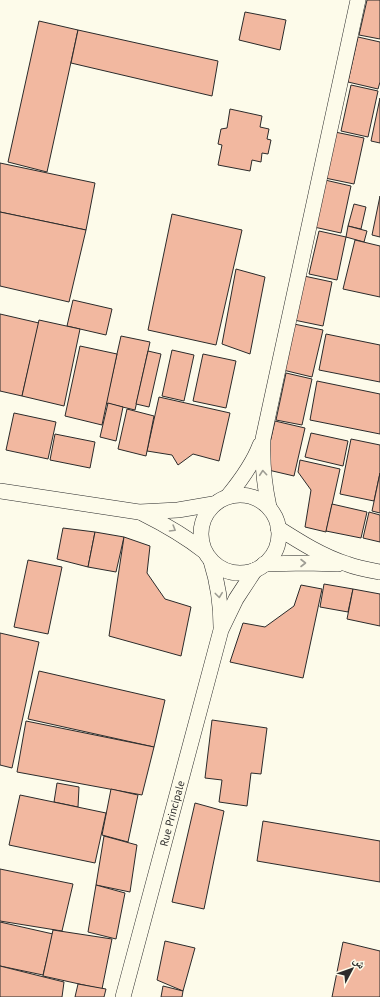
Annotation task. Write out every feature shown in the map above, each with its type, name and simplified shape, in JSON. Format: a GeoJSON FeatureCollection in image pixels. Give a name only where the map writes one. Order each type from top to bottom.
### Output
{"type":"FeatureCollection","features":[{"type":"Feature","properties":{"kind":"street"},"geometry":{"type":"LineString","coordinates":[[260,567],[271,557],[279,538],[275,517],[269,507],[263,473],[263,439],[358,0]]}},
{"type":"Feature","properties":{"kind":"street"},"geometry":{"type":"LineString","coordinates":[[228,496],[249,469],[263,439]]}},
{"type":"Feature","properties":{"kind":"street"},"geometry":{"type":"LineString","coordinates":[[0,492],[139,512],[178,510],[213,504]]}},
{"type":"Feature","properties":{"kind":"street"},"geometry":{"type":"LineString","coordinates":[[208,556],[200,538],[201,526],[205,514],[213,504],[220,499],[239,494],[260,500],[269,507]]}},
{"type":"Feature","properties":{"kind":"street"},"geometry":{"type":"LineString","coordinates":[[139,512],[170,527],[187,538],[221,568],[232,572],[244,573],[260,567],[306,563],[347,564]]}},
{"type":"Feature","properties":{"kind":"street"},"geometry":{"type":"LineString","coordinates":[[278,528],[312,548],[347,564],[380,572]]}},
{"type":"Feature","properties":{"kind":"street","name":"Rue Principale"},"geometry":{"type":"LineString","coordinates":[[208,556],[216,578],[219,595],[221,630]]}},
{"type":"Feature","properties":{"kind":"street","name":"Rue Principale"},"geometry":{"type":"LineString","coordinates":[[123,997],[221,630],[236,599],[260,567]]}},
{"type":"Feature","properties":{"kind":"building"},"geometry":{"type":"Polygon","coordinates":[[[367,0],[380,0],[380,39],[359,35],[367,0]]]}},
{"type":"Feature","properties":{"kind":"building"},"geometry":{"type":"Polygon","coordinates":[[[245,12],[286,20],[280,50],[239,40],[245,12]]]}},
{"type":"Feature","properties":{"kind":"building"},"geometry":{"type":"Polygon","coordinates":[[[39,21],[78,30],[47,172],[8,162],[39,21]]]}},
{"type":"Feature","properties":{"kind":"building"},"geometry":{"type":"Polygon","coordinates":[[[78,30],[218,61],[212,96],[71,63],[78,30]]]}},
{"type":"Feature","properties":{"kind":"building"},"geometry":{"type":"Polygon","coordinates":[[[358,37],[380,42],[380,82],[378,89],[348,82],[358,37]]]}},
{"type":"Feature","properties":{"kind":"building"},"geometry":{"type":"Polygon","coordinates":[[[351,85],[378,91],[368,137],[341,131],[351,85]]]}},
{"type":"Feature","properties":{"kind":"building"},"geometry":{"type":"Polygon","coordinates":[[[380,98],[380,143],[371,141],[380,98]]]}},
{"type":"Feature","properties":{"kind":"building"},"geometry":{"type":"Polygon","coordinates":[[[230,109],[262,116],[260,127],[269,129],[267,139],[271,140],[268,154],[262,153],[261,162],[252,160],[250,171],[218,165],[222,145],[218,144],[221,129],[227,128],[230,109]]]}},
{"type":"Feature","properties":{"kind":"building"},"geometry":{"type":"Polygon","coordinates":[[[335,132],[364,138],[354,184],[325,178],[335,132]]]}},
{"type":"Feature","properties":{"kind":"building"},"geometry":{"type":"Polygon","coordinates":[[[0,163],[95,183],[86,230],[0,212],[0,163]]]}},
{"type":"Feature","properties":{"kind":"building"},"geometry":{"type":"Polygon","coordinates":[[[325,180],[351,186],[341,233],[314,227],[325,180]]]}},
{"type":"Feature","properties":{"kind":"building"},"geometry":{"type":"Polygon","coordinates":[[[380,196],[380,237],[372,235],[380,196]]]}},
{"type":"Feature","properties":{"kind":"building"},"geometry":{"type":"Polygon","coordinates":[[[354,204],[366,207],[361,229],[348,226],[354,204]]]}},
{"type":"Feature","properties":{"kind":"building"},"geometry":{"type":"Polygon","coordinates":[[[0,212],[86,230],[69,302],[0,286],[0,212]]]}},
{"type":"Feature","properties":{"kind":"building"},"geometry":{"type":"Polygon","coordinates":[[[172,214],[242,230],[216,345],[148,330],[172,214]]]}},
{"type":"Feature","properties":{"kind":"building"},"geometry":{"type":"Polygon","coordinates":[[[348,226],[367,231],[364,242],[346,237],[348,226]]]}},
{"type":"Feature","properties":{"kind":"building"},"geometry":{"type":"Polygon","coordinates":[[[319,231],[346,237],[337,280],[309,274],[319,231]]]}},
{"type":"Feature","properties":{"kind":"building"},"geometry":{"type":"Polygon","coordinates":[[[355,240],[380,246],[380,297],[343,289],[355,240]]]}},
{"type":"Feature","properties":{"kind":"building"},"geometry":{"type":"Polygon","coordinates":[[[236,269],[265,277],[250,354],[222,344],[236,269]]]}},
{"type":"Feature","properties":{"kind":"building"},"geometry":{"type":"Polygon","coordinates":[[[304,276],[332,282],[323,326],[294,320],[304,276]]]}},
{"type":"Feature","properties":{"kind":"building"},"geometry":{"type":"Polygon","coordinates":[[[73,300],[112,309],[106,335],[67,326],[73,300]]]}},
{"type":"Feature","properties":{"kind":"building"},"geometry":{"type":"Polygon","coordinates":[[[0,314],[39,323],[22,396],[0,391],[0,314]]]}},
{"type":"Feature","properties":{"kind":"building"},"geometry":{"type":"Polygon","coordinates":[[[39,320],[80,329],[64,406],[22,396],[39,320]]]}},
{"type":"Feature","properties":{"kind":"building"},"geometry":{"type":"Polygon","coordinates":[[[294,324],[323,330],[312,377],[283,370],[294,324]]]}},
{"type":"Feature","properties":{"kind":"building"},"geometry":{"type":"Polygon","coordinates":[[[326,334],[380,345],[380,382],[319,370],[326,334]]]}},
{"type":"Feature","properties":{"kind":"building"},"geometry":{"type":"Polygon","coordinates":[[[121,336],[150,342],[135,410],[106,403],[121,336]]]}},
{"type":"Feature","properties":{"kind":"building"},"geometry":{"type":"Polygon","coordinates":[[[80,346],[117,354],[102,425],[65,416],[80,346]]]}},
{"type":"Feature","properties":{"kind":"building"},"geometry":{"type":"Polygon","coordinates":[[[172,350],[194,355],[184,401],[162,396],[172,350]]]}},
{"type":"Feature","properties":{"kind":"building"},"geometry":{"type":"Polygon","coordinates":[[[148,351],[161,354],[149,407],[136,404],[148,351]]]}},
{"type":"Feature","properties":{"kind":"building"},"geometry":{"type":"Polygon","coordinates":[[[203,354],[236,361],[226,408],[193,401],[203,354]]]}},
{"type":"Feature","properties":{"kind":"building"},"geometry":{"type":"Polygon","coordinates":[[[286,373],[312,379],[302,425],[276,420],[286,373]]]}},
{"type":"Feature","properties":{"kind":"building"},"geometry":{"type":"Polygon","coordinates":[[[317,381],[380,394],[380,434],[310,420],[317,381]]]}},
{"type":"Feature","properties":{"kind":"building"},"geometry":{"type":"Polygon","coordinates":[[[159,397],[230,413],[219,461],[193,454],[178,465],[172,455],[147,451],[159,397]]]}},
{"type":"Feature","properties":{"kind":"building"},"geometry":{"type":"Polygon","coordinates":[[[108,403],[123,407],[116,441],[100,437],[108,403]]]}},
{"type":"Feature","properties":{"kind":"building"},"geometry":{"type":"Polygon","coordinates":[[[127,409],[154,416],[146,456],[118,449],[127,409]]]}},
{"type":"Feature","properties":{"kind":"building"},"geometry":{"type":"Polygon","coordinates":[[[14,413],[56,422],[48,459],[6,450],[14,413]]]}},
{"type":"Feature","properties":{"kind":"building"},"geometry":{"type":"Polygon","coordinates":[[[275,421],[305,428],[294,476],[264,469],[275,421]]]}},
{"type":"Feature","properties":{"kind":"building"},"geometry":{"type":"Polygon","coordinates":[[[311,433],[348,441],[343,466],[305,457],[311,433]]]}},
{"type":"Feature","properties":{"kind":"building"},"geometry":{"type":"Polygon","coordinates":[[[55,434],[95,442],[90,468],[50,460],[55,434]]]}},
{"type":"Feature","properties":{"kind":"building"},"geometry":{"type":"Polygon","coordinates":[[[351,439],[380,445],[380,473],[374,501],[340,494],[351,439]]]}},
{"type":"Feature","properties":{"kind":"building"},"geometry":{"type":"Polygon","coordinates":[[[300,460],[340,469],[326,532],[305,527],[311,490],[298,472],[300,460]]]}},
{"type":"Feature","properties":{"kind":"building"},"geometry":{"type":"Polygon","coordinates":[[[380,473],[380,513],[372,511],[380,473]]]}},
{"type":"Feature","properties":{"kind":"building"},"geometry":{"type":"Polygon","coordinates":[[[332,504],[367,512],[361,538],[326,531],[332,504]]]}},
{"type":"Feature","properties":{"kind":"building"},"geometry":{"type":"Polygon","coordinates":[[[369,512],[380,515],[380,542],[363,538],[369,512]]]}},
{"type":"Feature","properties":{"kind":"building"},"geometry":{"type":"Polygon","coordinates":[[[63,528],[95,532],[88,567],[57,559],[63,528]]]}},
{"type":"Feature","properties":{"kind":"building"},"geometry":{"type":"Polygon","coordinates":[[[95,532],[124,537],[116,572],[88,567],[95,532]]]}},
{"type":"Feature","properties":{"kind":"building"},"geometry":{"type":"Polygon","coordinates":[[[124,537],[150,546],[147,573],[165,599],[191,607],[181,656],[109,636],[124,537]]]}},
{"type":"Feature","properties":{"kind":"building"},"geometry":{"type":"Polygon","coordinates":[[[28,560],[62,567],[48,634],[14,627],[28,560]]]}},
{"type":"Feature","properties":{"kind":"building"},"geometry":{"type":"Polygon","coordinates":[[[324,584],[353,589],[348,612],[320,607],[324,584]]]}},
{"type":"Feature","properties":{"kind":"building"},"geometry":{"type":"Polygon","coordinates":[[[301,585],[322,589],[303,678],[230,662],[243,623],[265,627],[294,606],[301,585]]]}},
{"type":"Feature","properties":{"kind":"building"},"geometry":{"type":"Polygon","coordinates":[[[353,589],[380,594],[380,626],[347,619],[353,589]]]}},
{"type":"Feature","properties":{"kind":"building"},"geometry":{"type":"Polygon","coordinates":[[[0,633],[39,642],[12,768],[0,765],[0,633]]]}},
{"type":"Feature","properties":{"kind":"building"},"geometry":{"type":"Polygon","coordinates":[[[39,671],[165,700],[154,747],[28,719],[39,671]]]}},
{"type":"Feature","properties":{"kind":"building"},"geometry":{"type":"Polygon","coordinates":[[[212,720],[267,728],[261,774],[251,773],[247,806],[219,802],[222,780],[205,778],[212,720]]]}},
{"type":"Feature","properties":{"kind":"building"},"geometry":{"type":"Polygon","coordinates":[[[26,721],[154,747],[142,795],[17,772],[26,721]]]}},
{"type":"Feature","properties":{"kind":"building"},"geometry":{"type":"Polygon","coordinates":[[[57,783],[79,787],[78,807],[54,802],[57,783]]]}},
{"type":"Feature","properties":{"kind":"building"},"geometry":{"type":"Polygon","coordinates":[[[111,789],[138,795],[128,842],[102,835],[111,789]]]}},
{"type":"Feature","properties":{"kind":"building"},"geometry":{"type":"Polygon","coordinates":[[[20,795],[106,813],[95,863],[9,845],[20,795]]]}},
{"type":"Feature","properties":{"kind":"building"},"geometry":{"type":"Polygon","coordinates":[[[195,803],[224,811],[204,909],[172,902],[195,803]]]}},
{"type":"Feature","properties":{"kind":"building"},"geometry":{"type":"Polygon","coordinates":[[[263,821],[380,841],[380,882],[257,861],[263,821]]]}},
{"type":"Feature","properties":{"kind":"building"},"geometry":{"type":"Polygon","coordinates":[[[104,836],[137,845],[130,892],[96,885],[104,836]]]}},
{"type":"Feature","properties":{"kind":"building"},"geometry":{"type":"Polygon","coordinates":[[[0,869],[73,884],[62,931],[0,921],[0,869]]]}},
{"type":"Feature","properties":{"kind":"building"},"geometry":{"type":"Polygon","coordinates":[[[96,885],[125,893],[116,939],[88,932],[96,885]]]}},
{"type":"Feature","properties":{"kind":"building"},"geometry":{"type":"Polygon","coordinates":[[[0,922],[53,934],[43,975],[0,966],[0,922]]]}},
{"type":"Feature","properties":{"kind":"building"},"geometry":{"type":"Polygon","coordinates":[[[53,930],[112,939],[102,989],[43,976],[53,930]]]}},
{"type":"Feature","properties":{"kind":"building"},"geometry":{"type":"Polygon","coordinates":[[[165,941],[195,948],[183,991],[157,980],[165,941]]]}},
{"type":"Feature","properties":{"kind":"building"},"geometry":{"type":"Polygon","coordinates":[[[343,942],[380,951],[380,997],[332,997],[343,942]]]}},
{"type":"Feature","properties":{"kind":"building"},"geometry":{"type":"Polygon","coordinates":[[[0,966],[64,982],[62,997],[0,997],[0,966]]]}},
{"type":"Feature","properties":{"kind":"building"},"geometry":{"type":"Polygon","coordinates":[[[78,984],[106,989],[104,997],[75,997],[78,984]]]}},
{"type":"Feature","properties":{"kind":"building"},"geometry":{"type":"Polygon","coordinates":[[[163,986],[183,991],[182,997],[161,997],[163,986]]]}}]}
